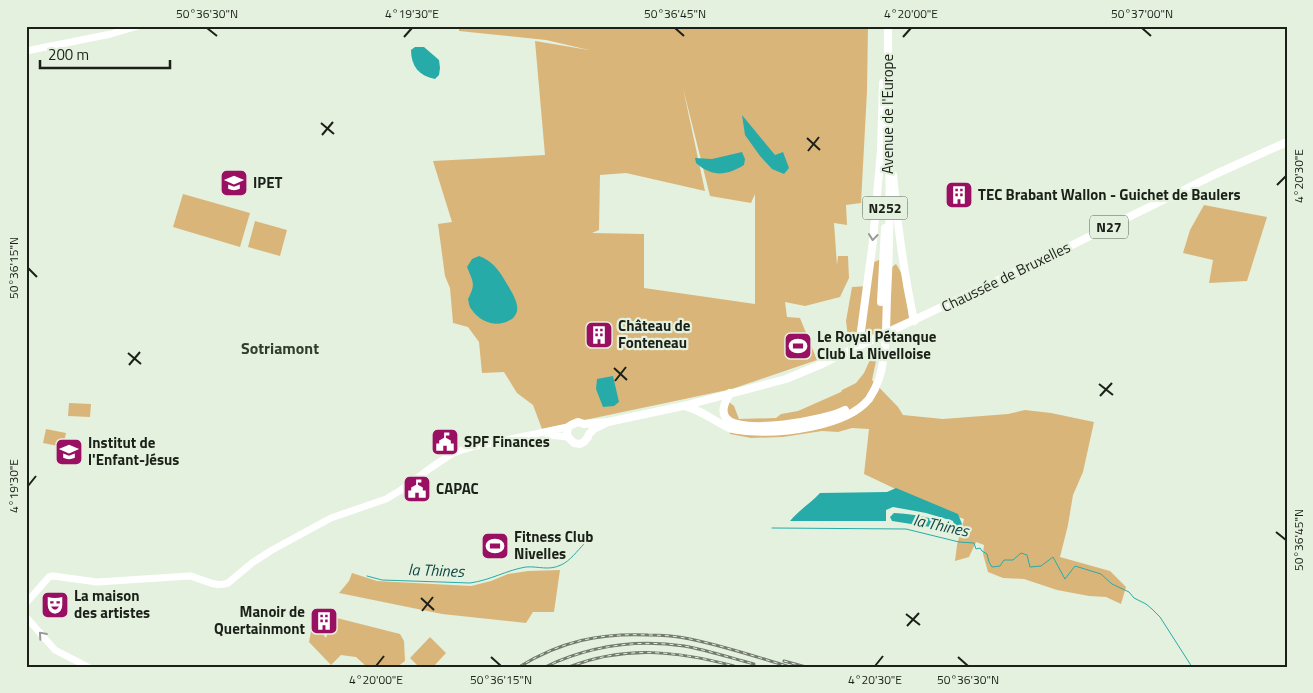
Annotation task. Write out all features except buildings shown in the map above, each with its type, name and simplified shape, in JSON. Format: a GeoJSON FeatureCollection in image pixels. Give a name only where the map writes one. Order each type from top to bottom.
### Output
{"type":"FeatureCollection","features":[{"type":"Feature","properties":{"kind":"main road","name":"Avenue de l'Europe"},"geometry":{"type":"LineString","coordinates":[[882,350],[885,210],[883,26]]}},
{"type":"Feature","properties":{"kind":"main road","name":"Avenue de l'Europe"},"geometry":{"type":"LineString","coordinates":[[882,350],[890,237],[888,26]]}},
{"type":"Feature","properties":{"kind":"main road"},"geometry":{"type":"LineString","coordinates":[[26,51],[111,34],[136,27]]}},
{"type":"Feature","properties":{"kind":"main road"},"geometry":{"type":"LineString","coordinates":[[863,344],[881,150],[884,66]]}},
{"type":"Feature","properties":{"kind":"main road"},"geometry":{"type":"LineString","coordinates":[[888,111],[896,208],[908,294],[914,321]]}},
{"type":"Feature","properties":{"kind":"main road","name":"Chaussée de Bruxelles"},"geometry":{"type":"LineString","coordinates":[[863,344],[1287,142]]}},
{"type":"Feature","properties":{"kind":"main road","name":"N27"},"geometry":{"type":"LineString","coordinates":[[26,603],[49,577],[53,576],[97,582],[190,576],[223,585],[265,555],[332,518],[395,494],[453,453],[472,447],[558,430],[578,422],[584,424],[608,422],[683,406],[786,379],[863,344]]}},
{"type":"Feature","properties":{"kind":"main road"},"geometry":{"type":"LineString","coordinates":[[730,393],[724,406],[724,413],[727,419],[734,424],[777,425],[824,418],[856,404],[869,390],[876,376],[882,350]]}},
{"type":"Feature","properties":{"kind":"main road"},"geometry":{"type":"LineString","coordinates":[[683,406],[692,408],[730,428],[750,431],[782,431],[829,423],[853,411],[868,399],[879,378],[882,350]]}},
{"type":"Feature","properties":{"kind":"main road","name":"N27"},"geometry":{"type":"LineString","coordinates":[[540,434],[568,437],[574,443],[580,444],[584,442],[594,429],[608,422]]}},
{"type":"Feature","properties":{"kind":"main road"},"geometry":{"type":"LineString","coordinates":[[584,424],[588,428],[589,434]]}},
{"type":"Feature","properties":{"kind":"main road"},"geometry":{"type":"LineString","coordinates":[[568,427],[568,437]]}},
{"type":"Feature","properties":{"kind":"main road"},"geometry":{"type":"LineString","coordinates":[[26,617],[54,650],[88,667]]}},
{"type":"Feature","properties":{"kind":"shaded area"},"geometry":{"type":"Polygon","coordinates":[[[459,26],[868,26],[867,91],[861,203],[846,205],[847,225],[834,223],[837,265],[838,256],[848,256],[849,278],[840,297],[805,306],[785,302],[787,317],[800,318],[817,360],[732,389],[542,429],[533,405],[517,393],[504,372],[482,373],[479,342],[468,327],[453,323],[450,288],[445,276],[438,224],[452,222],[433,161],[545,155],[535,41],[589,50],[546,40],[459,31],[459,26]],[[683,88],[705,191],[626,173],[600,175],[599,230],[592,233],[644,234],[644,288],[755,304],[755,194],[751,203],[710,196],[683,88]]]}},
{"type":"Feature","properties":{"kind":"shaded area"},"geometry":{"type":"Polygon","coordinates":[[[183,194],[250,213],[240,247],[173,227],[183,194]]]}},
{"type":"Feature","properties":{"kind":"shaded area"},"geometry":{"type":"Polygon","coordinates":[[[1204,205],[1267,217],[1247,281],[1209,283],[1213,260],[1183,253],[1190,230],[1204,205]]]}},
{"type":"Feature","properties":{"kind":"shaded area"},"geometry":{"type":"Polygon","coordinates":[[[255,221],[287,230],[280,256],[248,247],[255,221]]]}},
{"type":"Feature","properties":{"kind":"shaded area"},"geometry":{"type":"Polygon","coordinates":[[[879,260],[892,267],[896,264],[900,270],[906,290],[909,318],[862,339],[854,337],[849,345],[846,321],[852,287],[869,286],[874,262],[879,260]]]}},
{"type":"Feature","properties":{"kind":"shaded area"},"geometry":{"type":"Polygon","coordinates":[[[867,351],[876,355],[872,380],[898,407],[903,415],[943,419],[1008,414],[1025,410],[1094,422],[1083,472],[1073,495],[1060,557],[1110,571],[1126,587],[1121,604],[1106,597],[1057,590],[1024,579],[1003,578],[988,572],[983,554],[984,545],[976,542],[969,557],[955,561],[964,519],[946,513],[864,474],[869,429],[852,428],[838,432],[822,431],[783,437],[751,438],[730,434],[727,410],[729,402],[734,406],[739,419],[776,418],[781,414],[798,411],[841,392],[856,383],[864,373],[869,362],[867,351]]]}},
{"type":"Feature","properties":{"kind":"shaded area"},"geometry":{"type":"Polygon","coordinates":[[[69,403],[91,404],[90,417],[68,416],[69,403]]]}},
{"type":"Feature","properties":{"kind":"shaded area"},"geometry":{"type":"Polygon","coordinates":[[[46,429],[66,433],[63,447],[43,443],[46,429]]]}},
{"type":"Feature","properties":{"kind":"shaded area"},"geometry":{"type":"Polygon","coordinates":[[[560,570],[554,612],[533,612],[526,623],[442,614],[339,593],[349,581],[352,573],[377,581],[471,586],[508,574],[560,570]]]}},
{"type":"Feature","properties":{"kind":"shaded area"},"geometry":{"type":"Polygon","coordinates":[[[333,617],[400,634],[404,641],[405,661],[397,667],[367,667],[356,657],[341,655],[331,665],[309,642],[313,621],[326,638],[333,617]]]}},
{"type":"Feature","properties":{"kind":"shaded area"},"geometry":{"type":"Polygon","coordinates":[[[430,637],[446,653],[433,667],[419,667],[410,658],[430,637]]]}},
{"type":"Feature","properties":{"kind":"water"},"geometry":{"type":"Polygon","coordinates":[[[415,47],[424,47],[439,60],[439,75],[435,79],[420,73],[414,65],[411,50],[415,47]]]}},
{"type":"Feature","properties":{"kind":"water"},"geometry":{"type":"Polygon","coordinates":[[[742,115],[775,155],[783,152],[789,168],[784,174],[772,169],[745,135],[742,115]]]}},
{"type":"Feature","properties":{"kind":"water"},"geometry":{"type":"Polygon","coordinates":[[[742,152],[745,159],[744,165],[725,173],[713,173],[702,168],[696,163],[695,158],[712,159],[742,152]]]}},
{"type":"Feature","properties":{"kind":"water"},"geometry":{"type":"Polygon","coordinates":[[[479,256],[491,262],[497,268],[511,290],[517,307],[517,312],[512,319],[494,324],[479,318],[471,309],[468,299],[473,283],[467,267],[472,259],[479,256]]]}},
{"type":"Feature","properties":{"kind":"water"},"geometry":{"type":"Polygon","coordinates":[[[613,376],[619,402],[614,406],[603,407],[596,389],[597,379],[613,376]]]}},
{"type":"Feature","properties":{"kind":"water"},"geometry":{"type":"Polygon","coordinates":[[[896,488],[958,514],[962,524],[956,534],[949,533],[943,529],[892,521],[890,517],[894,513],[924,517],[951,527],[954,524],[953,521],[926,513],[893,507],[886,510],[886,521],[790,521],[820,493],[887,492],[896,488]]]}},
{"type":"Feature","properties":{"kind":"waterway","name":"la Thines"},"geometry":{"type":"LineString","coordinates":[[772,528],[906,529],[959,542],[974,543],[976,549],[980,548],[987,554],[992,567],[1000,566],[1004,560],[1013,560],[1021,553],[1027,555],[1030,567],[1041,566],[1053,557],[1065,579],[1075,566],[1101,574],[1112,584],[1129,592],[1134,598],[1146,604],[1160,617],[1192,667]]}},
{"type":"Feature","properties":{"kind":"waterway","name":"la Thines"},"geometry":{"type":"LineString","coordinates":[[367,576],[382,580],[470,583],[526,567],[556,567],[567,561],[584,544]]}},
{"type":"Feature","properties":{"kind":"railway"},"geometry":{"type":"LineString","coordinates":[[519,667],[550,651],[581,640],[630,635],[664,635],[690,639],[728,648],[790,667]]}},
{"type":"Feature","properties":{"kind":"railway"},"geometry":{"type":"LineString","coordinates":[[545,667],[596,649],[648,643],[684,646],[754,664]]}},
{"type":"Feature","properties":{"kind":"railway"},"geometry":{"type":"LineString","coordinates":[[569,667],[611,655],[631,653],[672,654],[734,666]]}},
{"type":"Feature","properties":{"kind":"railway"},"geometry":{"type":"LineString","coordinates":[[784,661],[806,667]]}},
{"type":"Feature","properties":{"kind":"place","name":"IPET"},"geometry":{"type":"Point","coordinates":[234,183]}},
{"type":"Feature","properties":{"kind":"place","name":"TEC Brabant Wallon - Guichet de Baulers"},"geometry":{"type":"Point","coordinates":[959,195]}},
{"type":"Feature","properties":{"kind":"place","name":"Château de Fonteneau"},"geometry":{"type":"Point","coordinates":[599,335]}},
{"type":"Feature","properties":{"kind":"place","name":"Le Royal Pétanque Club La Nivelloise"},"geometry":{"type":"Point","coordinates":[798,346]}},
{"type":"Feature","properties":{"kind":"place","name":"SPF Finances"},"geometry":{"type":"Point","coordinates":[445,442]}},
{"type":"Feature","properties":{"kind":"place","name":"Institut de l'Enfant-Jésus"},"geometry":{"type":"Point","coordinates":[69,452]}},
{"type":"Feature","properties":{"kind":"place","name":"CAPAC"},"geometry":{"type":"Point","coordinates":[417,489]}},
{"type":"Feature","properties":{"kind":"place","name":"Fitness Club Nivelles"},"geometry":{"type":"Point","coordinates":[495,546]}},
{"type":"Feature","properties":{"kind":"place","name":"La maison des artistes"},"geometry":{"type":"Point","coordinates":[55,605]}},
{"type":"Feature","properties":{"kind":"place","name":"Manoir de Quertainmont"},"geometry":{"type":"Point","coordinates":[324,621]}},
{"type":"Feature","properties":{"kind":"district","name":"Sotriamont"},"geometry":{"type":"Point","coordinates":[280,348]}}]}
